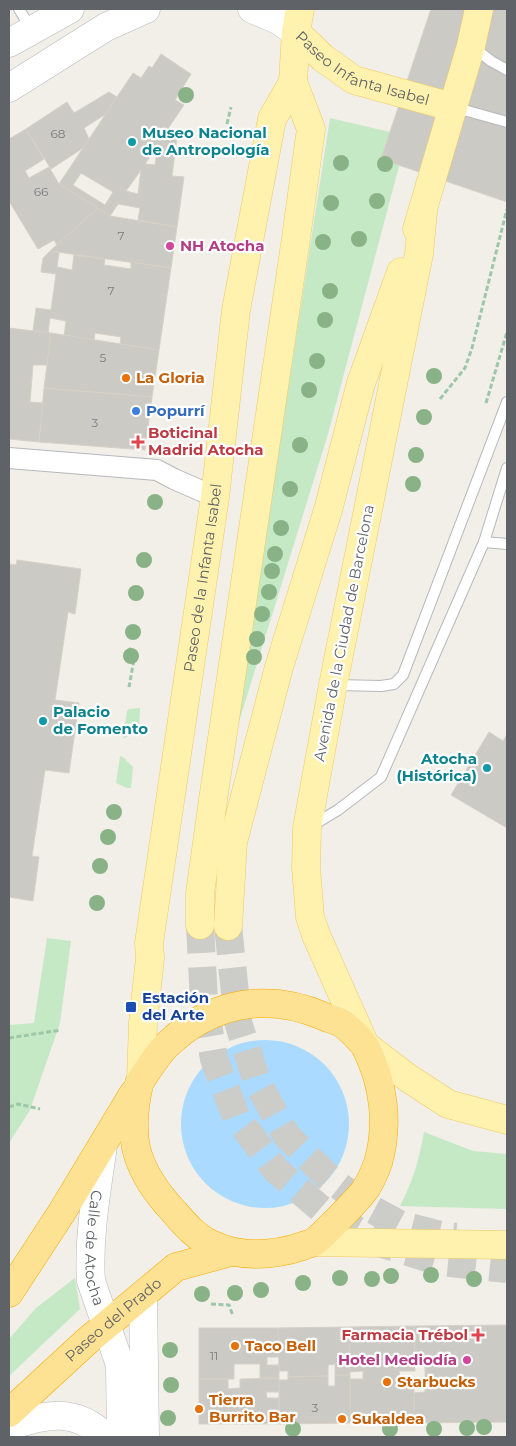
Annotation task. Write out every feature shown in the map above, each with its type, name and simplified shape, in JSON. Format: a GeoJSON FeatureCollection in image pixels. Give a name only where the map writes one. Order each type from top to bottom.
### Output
{"type":"FeatureCollection","features":[{"type":"Feature","properties":{"kind":"highway"},"geometry":{"type":"LineString","coordinates":[[9,1293],[52,1229],[140,1082],[166,1046],[180,1034],[210,1015],[245,1004],[268,1002],[306,1009],[342,1023],[365,1046],[376,1070],[381,1088],[383,1137],[377,1164],[366,1190],[314,1242],[289,1250],[262,1254],[231,1252],[209,1244],[197,1235],[157,1192],[145,1173],[137,1154],[133,1131],[134,1107],[140,1082]]}},
{"type":"Feature","properties":{"kind":"highway","name":"Paseo del Prado"},"geometry":{"type":"LineString","coordinates":[[9,1413],[86,1342],[176,1267],[231,1252]]}},
{"type":"Feature","properties":{"kind":"main road","name":"Avenida de la Ciudad de Barcelona"},"geometry":{"type":"LineString","coordinates":[[228,926],[233,842],[279,667],[328,510],[361,383],[423,212],[452,107],[472,46],[479,9]]}},
{"type":"Feature","properties":{"kind":"main road","name":"Paseo de la Infanta Isabel"},"geometry":{"type":"LineString","coordinates":[[200,925],[200,893],[311,129],[293,82],[298,20]]}},
{"type":"Feature","properties":{"kind":"main road","name":"Paseo Infanta Isabel"},"geometry":{"type":"LineString","coordinates":[[298,20],[323,58],[354,80],[452,107]]}},
{"type":"Feature","properties":{"kind":"main road","name":"Paseo de la Infanta Isabel"},"geometry":{"type":"LineString","coordinates":[[140,1082],[143,1023],[150,958],[149,943],[215,497],[236,310],[272,118],[293,82]]}},
{"type":"Feature","properties":{"kind":"main road","name":"Avenida de la Ciudad de Barcelona"},"geometry":{"type":"LineString","coordinates":[[365,1046],[316,935],[310,917],[306,867],[307,828],[333,685],[419,254],[423,212]]}},
{"type":"Feature","properties":{"kind":"main road"},"geometry":{"type":"LineString","coordinates":[[365,1046],[408,1078],[448,1104],[507,1120]]}},
{"type":"Feature","properties":{"kind":"main road"},"geometry":{"type":"LineString","coordinates":[[314,1242],[507,1245]]}},
{"type":"Feature","properties":{"kind":"street"},"geometry":{"type":"LineString","coordinates":[[20,27],[70,9]]}},
{"type":"Feature","properties":{"kind":"street"},"geometry":{"type":"LineString","coordinates":[[9,88],[106,27],[146,9]]}},
{"type":"Feature","properties":{"kind":"street"},"geometry":{"type":"LineString","coordinates":[[252,9],[278,20],[298,20]]}},
{"type":"Feature","properties":{"kind":"street"},"geometry":{"type":"LineString","coordinates":[[9,458],[157,470],[215,497]]}},
{"type":"Feature","properties":{"kind":"street","name":"Calle de Atocha"},"geometry":{"type":"LineString","coordinates":[[103,1145],[93,1226],[90,1270],[91,1281],[105,1327],[120,1366],[121,1437]]}},
{"type":"Feature","properties":{"kind":"street"},"geometry":{"type":"LineString","coordinates":[[143,1295],[145,1437]]}},
{"type":"Feature","properties":{"kind":"street"},"geometry":{"type":"LineString","coordinates":[[9,1426],[44,1416],[68,1416],[99,1431],[106,1437]]}},
{"type":"Feature","properties":{"kind":"lane"},"geometry":{"type":"LineString","coordinates":[[472,46],[491,61],[507,70]]}},
{"type":"Feature","properties":{"kind":"lane"},"geometry":{"type":"LineString","coordinates":[[452,107],[507,122]]}},
{"type":"Feature","properties":{"kind":"lane"},"geometry":{"type":"LineString","coordinates":[[333,685],[381,686],[394,684],[404,675],[507,402]]}},
{"type":"Feature","properties":{"kind":"lane"},"geometry":{"type":"LineString","coordinates":[[307,828],[338,810],[381,777],[484,542],[507,468]]}},
{"type":"Feature","properties":{"kind":"lane"},"geometry":{"type":"LineString","coordinates":[[484,542],[507,544]]}},
{"type":"Feature","properties":{"kind":"path"},"geometry":{"type":"LineString","coordinates":[[227,124],[230,108]]}},
{"type":"Feature","properties":{"kind":"path"},"geometry":{"type":"LineString","coordinates":[[440,399],[465,368],[472,348],[507,209]]}},
{"type":"Feature","properties":{"kind":"path"},"geometry":{"type":"LineString","coordinates":[[490,391],[507,332]]}},
{"type":"Feature","properties":{"kind":"path"},"geometry":{"type":"LineString","coordinates":[[129,648],[135,654],[130,687]]}},
{"type":"Feature","properties":{"kind":"path"},"geometry":{"type":"LineString","coordinates":[[9,1038],[61,1030]]}},
{"type":"Feature","properties":{"kind":"path"},"geometry":{"type":"LineString","coordinates":[[9,1107],[18,1104],[40,1109]]}},
{"type":"Feature","properties":{"kind":"path"},"geometry":{"type":"LineString","coordinates":[[211,1304],[229,1305],[233,1316]]}},
{"type":"Feature","properties":{"kind":"green space"},"geometry":{"type":"Polygon","coordinates":[[[330,118],[407,136],[328,434],[234,738],[330,118]]]}},
{"type":"Feature","properties":{"kind":"green space"},"geometry":{"type":"Polygon","coordinates":[[[140,708],[139,729],[123,738],[127,711],[140,708]]]}},
{"type":"Feature","properties":{"kind":"green space"},"geometry":{"type":"Polygon","coordinates":[[[120,756],[133,767],[131,788],[116,783],[120,756]]]}},
{"type":"Feature","properties":{"kind":"green space"},"geometry":{"type":"Polygon","coordinates":[[[47,938],[71,941],[60,1023],[30,1110],[9,1143],[9,1025],[34,1023],[47,938]]]}},
{"type":"Feature","properties":{"kind":"green space"},"geometry":{"type":"Polygon","coordinates":[[[424,1132],[473,1151],[507,1154],[507,1209],[400,1206],[415,1170],[424,1132]]]}},
{"type":"Feature","properties":{"kind":"green space"},"geometry":{"type":"Polygon","coordinates":[[[75,1278],[80,1309],[9,1376],[9,1339],[36,1308],[75,1278]]]}},
{"type":"Feature","properties":{"kind":"water"},"geometry":{"type":"Polygon","coordinates":[[[273,1040],[297,1046],[325,1064],[343,1092],[348,1108],[348,1140],[343,1156],[325,1184],[312,1194],[289,1205],[257,1208],[233,1202],[205,1184],[195,1171],[184,1148],[181,1116],[187,1092],[205,1064],[218,1054],[241,1043],[273,1040]]]}},
{"type":"Feature","properties":{"kind":"building"},"geometry":{"type":"Polygon","coordinates":[[[431,9],[507,9],[507,202],[381,159],[431,9]]]}},
{"type":"Feature","properties":{"kind":"building","name":"Museo Nacional de Antropología"},"geometry":{"type":"Polygon","coordinates":[[[161,54],[191,74],[175,100],[184,105],[167,130],[177,137],[172,176],[184,177],[177,227],[138,220],[140,208],[118,204],[110,216],[59,184],[133,73],[141,78],[149,66],[152,68],[161,54]],[[158,145],[145,164],[155,165],[158,145]],[[141,170],[126,191],[138,194],[141,170]],[[81,173],[73,185],[105,205],[113,192],[81,173]]]}},
{"type":"Feature","properties":{"kind":"building"},"geometry":{"type":"Polygon","coordinates":[[[109,92],[117,97],[106,114],[84,128],[89,139],[83,148],[51,169],[26,129],[67,102],[74,113],[109,92]]]}},
{"type":"Feature","properties":{"kind":"building"},"geometry":{"type":"Polygon","coordinates":[[[26,129],[44,159],[25,171],[29,178],[49,167],[59,184],[98,208],[57,245],[54,240],[38,249],[9,201],[9,139],[26,129]]]}},
{"type":"Feature","properties":{"kind":"building"},"geometry":{"type":"Polygon","coordinates":[[[98,208],[110,216],[177,227],[171,268],[50,251],[98,208]]]}},
{"type":"Feature","properties":{"kind":"building"},"geometry":{"type":"Polygon","coordinates":[[[50,251],[59,253],[57,267],[72,270],[74,255],[105,259],[104,265],[131,269],[131,262],[171,268],[159,350],[120,344],[121,337],[95,333],[94,340],[64,336],[66,321],[50,318],[48,333],[33,331],[36,308],[51,310],[56,274],[41,272],[43,258],[50,251]]]}},
{"type":"Feature","properties":{"kind":"building"},"geometry":{"type":"Polygon","coordinates":[[[9,328],[51,333],[47,365],[33,365],[30,402],[43,403],[39,442],[9,439],[9,328]]]}},
{"type":"Feature","properties":{"kind":"building"},"geometry":{"type":"Polygon","coordinates":[[[51,333],[159,350],[152,397],[44,388],[51,333]]]}},
{"type":"Feature","properties":{"kind":"building"},"geometry":{"type":"Polygon","coordinates":[[[44,388],[152,397],[145,450],[39,442],[44,388]]]}},
{"type":"Feature","properties":{"kind":"building","name":"Palacio de Fomento"},"geometry":{"type":"Polygon","coordinates":[[[17,560],[81,569],[75,614],[68,612],[55,700],[79,703],[69,773],[45,770],[32,856],[39,857],[33,901],[9,897],[9,564],[16,565],[17,560]]]}},
{"type":"Feature","properties":{"kind":"building","name":"Atocha (Histórica)"},"geometry":{"type":"Polygon","coordinates":[[[489,732],[503,741],[507,734],[507,828],[451,795],[489,732]]]}},
{"type":"Feature","properties":{"kind":"building"},"geometry":{"type":"Polygon","coordinates":[[[507,1325],[507,1422],[414,1423],[414,1393],[425,1392],[425,1357],[414,1357],[414,1326],[507,1325]]]}},
{"type":"Feature","properties":{"kind":"building"},"geometry":{"type":"Polygon","coordinates":[[[414,1326],[415,1371],[399,1371],[400,1378],[414,1378],[414,1423],[350,1423],[350,1379],[363,1379],[363,1371],[350,1372],[349,1327],[414,1326]]]}},
{"type":"Feature","properties":{"kind":"building"},"geometry":{"type":"Polygon","coordinates":[[[349,1327],[350,1375],[335,1375],[335,1364],[328,1365],[328,1376],[288,1377],[288,1371],[279,1371],[278,1328],[349,1327]]]}},
{"type":"Feature","properties":{"kind":"building"},"geometry":{"type":"Polygon","coordinates":[[[199,1328],[278,1328],[279,1357],[267,1357],[267,1365],[279,1365],[279,1378],[260,1378],[260,1364],[234,1364],[234,1379],[199,1379],[199,1328]]]}},
{"type":"Feature","properties":{"kind":"building"},"geometry":{"type":"Polygon","coordinates":[[[335,1375],[350,1375],[350,1423],[279,1424],[279,1380],[288,1380],[288,1377],[328,1376],[328,1386],[335,1386],[335,1375]]]}},
{"type":"Feature","properties":{"kind":"building"},"geometry":{"type":"Polygon","coordinates":[[[279,1378],[279,1392],[266,1392],[267,1398],[279,1398],[279,1424],[199,1424],[199,1379],[228,1379],[228,1389],[240,1388],[240,1379],[279,1378]]]}},
{"type":"Feature","properties":{"kind":"tunnel"},"geometry":{"type":"LineString","coordinates":[[200,925],[204,1001],[214,1059],[236,1116],[276,1170],[321,1209],[379,1243],[440,1262],[507,1269]]}},
{"type":"Feature","properties":{"kind":"tunnel"},"geometry":{"type":"LineString","coordinates":[[228,926],[238,1022],[257,1082],[287,1136],[328,1177],[364,1205],[401,1225],[456,1237]]}},
{"type":"Feature","properties":{"kind":"place","name":"Museo Nacional de Antropología"},"geometry":{"type":"Point","coordinates":[132,142]}},
{"type":"Feature","properties":{"kind":"place","name":"NH Atocha"},"geometry":{"type":"Point","coordinates":[170,246]}},
{"type":"Feature","properties":{"kind":"place","name":"La Gloria"},"geometry":{"type":"Point","coordinates":[126,378]}},
{"type":"Feature","properties":{"kind":"place","name":"Popurrí"},"geometry":{"type":"Point","coordinates":[136,411]}},
{"type":"Feature","properties":{"kind":"place","name":"Boticinal Madrid Atocha"},"geometry":{"type":"Point","coordinates":[138,442]}},
{"type":"Feature","properties":{"kind":"place","name":"Palacio de Fomento"},"geometry":{"type":"Point","coordinates":[43,721]}},
{"type":"Feature","properties":{"kind":"place","name":"Atocha (Histórica)"},"geometry":{"type":"Point","coordinates":[487,768]}},
{"type":"Feature","properties":{"kind":"place","name":"Estación del Arte"},"geometry":{"type":"Point","coordinates":[131,1007]}},
{"type":"Feature","properties":{"kind":"place","name":"Farmacia Trébol"},"geometry":{"type":"Point","coordinates":[478,1335]}},
{"type":"Feature","properties":{"kind":"place","name":"Taco Bell"},"geometry":{"type":"Point","coordinates":[235,1346]}},
{"type":"Feature","properties":{"kind":"place","name":"Hotel Mediodía"},"geometry":{"type":"Point","coordinates":[467,1360]}},
{"type":"Feature","properties":{"kind":"place","name":"Starbucks"},"geometry":{"type":"Point","coordinates":[387,1382]}},
{"type":"Feature","properties":{"kind":"place","name":"Tierra Burrito Bar"},"geometry":{"type":"Point","coordinates":[199,1409]}},
{"type":"Feature","properties":{"kind":"place","name":"Sukaldea"},"geometry":{"type":"Point","coordinates":[342,1419]}}]}
